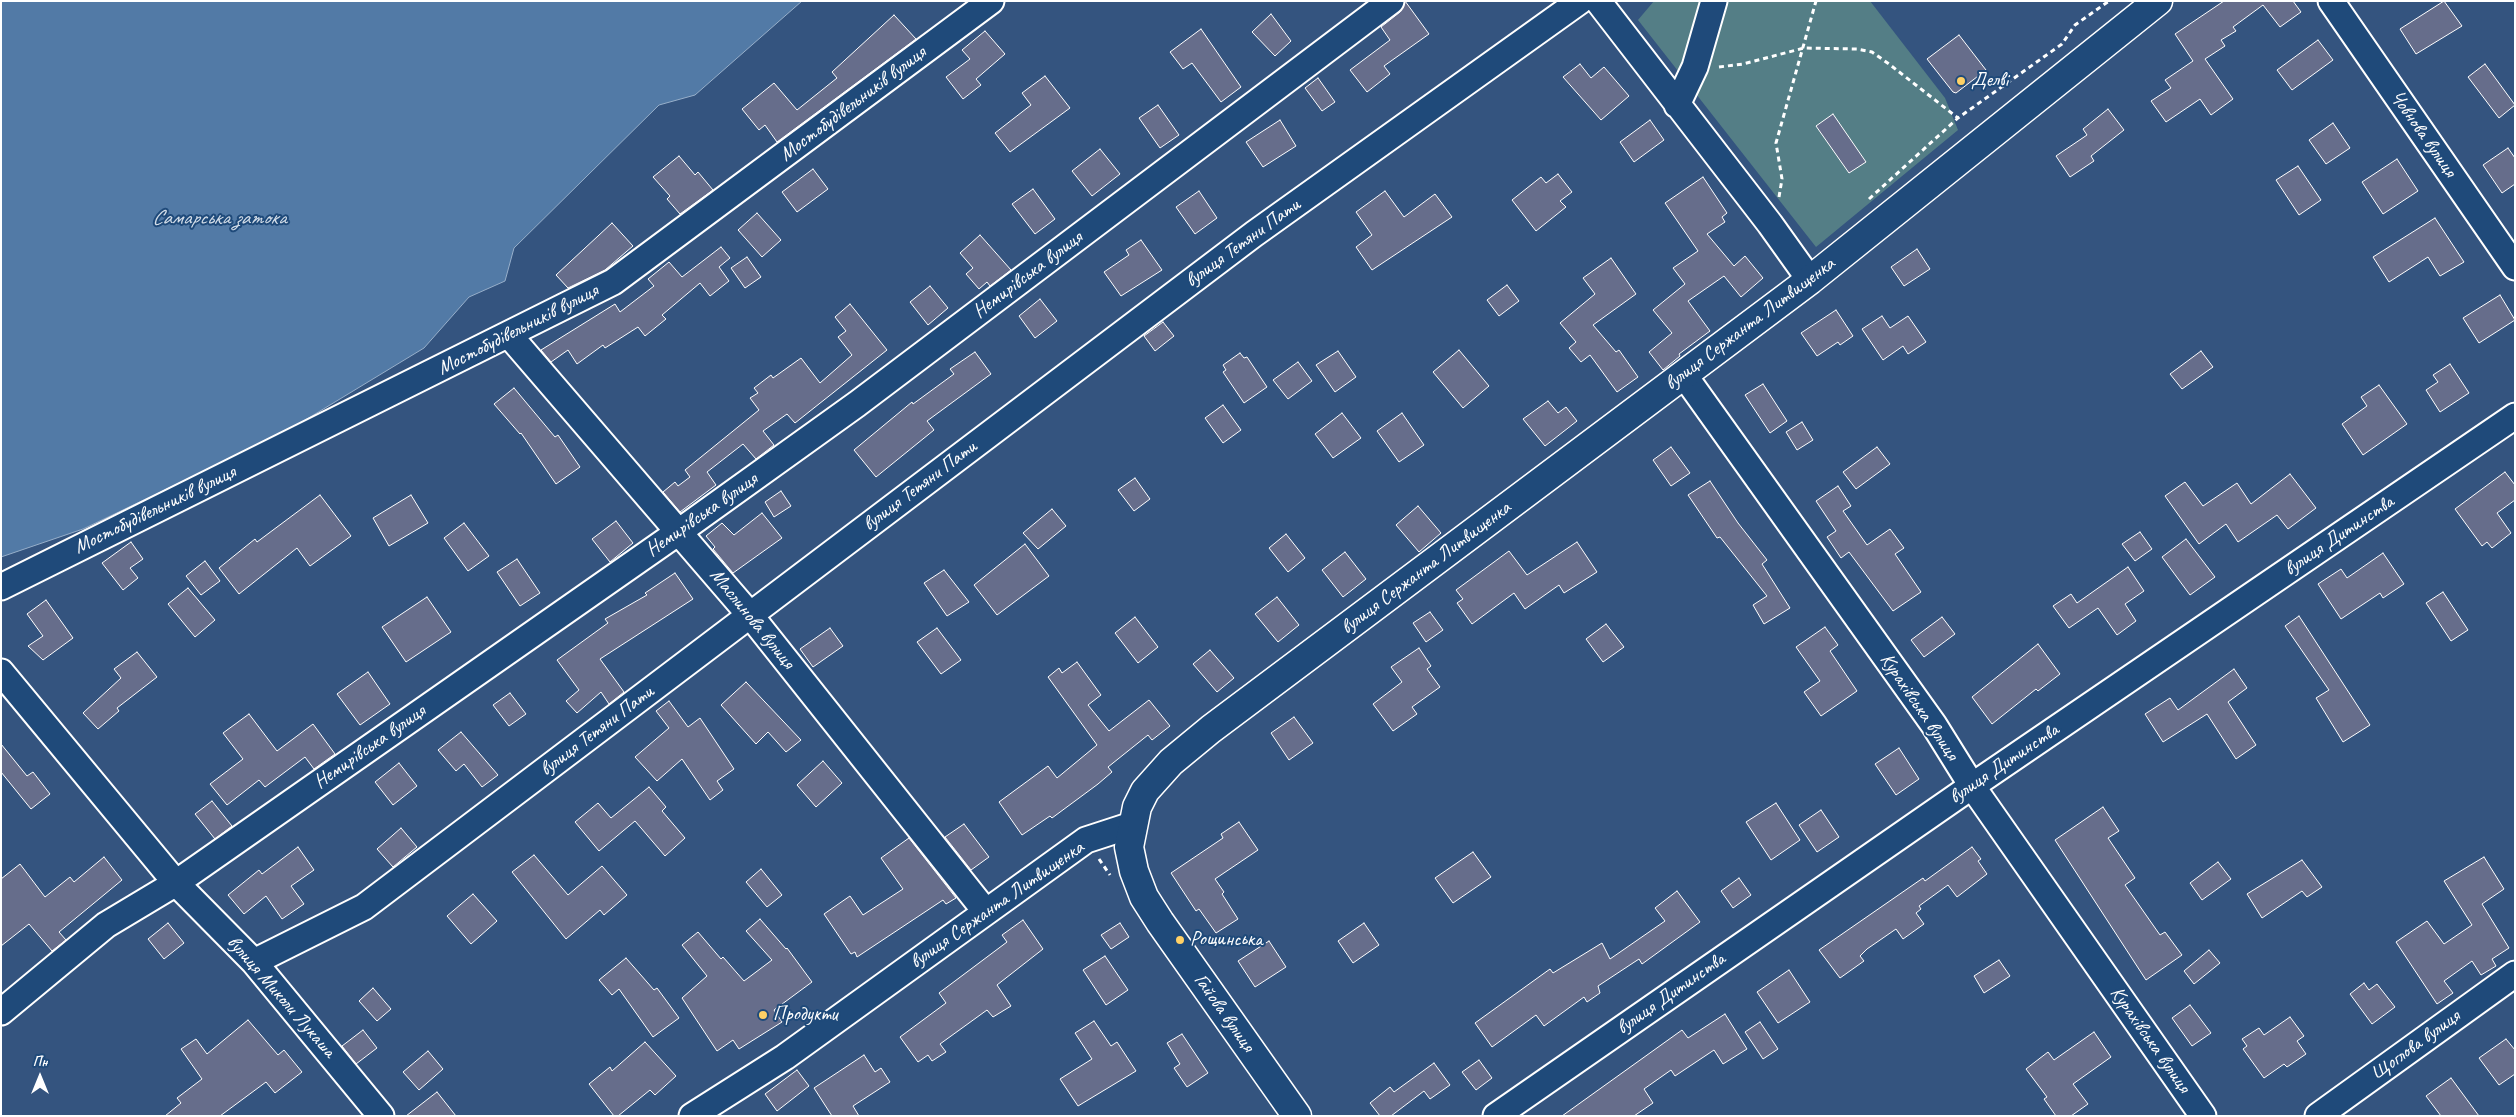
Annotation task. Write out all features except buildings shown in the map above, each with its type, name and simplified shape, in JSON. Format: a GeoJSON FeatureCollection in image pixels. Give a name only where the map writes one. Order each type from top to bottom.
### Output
{"type":"FeatureCollection","features":[{"type":"Feature","properties":{"kind":"main road","name":"вулиця Сержанта Литвищенка"},"geometry":{"type":"LineString","coordinates":[[1132,825],[1137,807],[1145,791],[1170,762],[1810,280],[2158,1]]}},
{"type":"Feature","properties":{"kind":"main road","name":"Гайова вулиця"},"geometry":{"type":"LineString","coordinates":[[1132,825],[1129,848],[1132,863],[1144,897],[1297,1116]]}},
{"type":"Feature","properties":{"kind":"street","name":"Мостобудівельників вулиця"},"geometry":{"type":"LineString","coordinates":[[1,587],[613,282],[991,1]]}},
{"type":"Feature","properties":{"kind":"street","name":"Немирівська вулиця"},"geometry":{"type":"LineString","coordinates":[[1,1012],[106,925],[176,883],[680,531],[857,404],[1391,1]]}},
{"type":"Feature","properties":{"kind":"street","name":"вулиця Тетяни Пати"},"geometry":{"type":"LineString","coordinates":[[254,962],[364,907],[1254,234],[1580,1]]}},
{"type":"Feature","properties":{"kind":"street"},"geometry":{"type":"LineString","coordinates":[[1598,1],[1677,106],[1770,224],[1810,280]]}},
{"type":"Feature","properties":{"kind":"street"},"geometry":{"type":"LineString","coordinates":[[1677,106],[1695,67],[1714,1]]}},
{"type":"Feature","properties":{"kind":"street","name":"Човнова вулиця"},"geometry":{"type":"LineString","coordinates":[[2331,1],[2515,267]]}},
{"type":"Feature","properties":{"kind":"street","name":"Маслинова вулиця"},"geometry":{"type":"LineString","coordinates":[[509,335],[680,531],[750,615],[986,912]]}},
{"type":"Feature","properties":{"kind":"street","name":"Курахівська вулиця"},"geometry":{"type":"LineString","coordinates":[[1684,375],[1934,725],[1972,786],[2203,1116]]}},
{"type":"Feature","properties":{"kind":"street","name":"вулиця Дитинства"},"geometry":{"type":"LineString","coordinates":[[1496,1116],[1972,786],[2515,416]]}},
{"type":"Feature","properties":{"kind":"street"},"geometry":{"type":"LineString","coordinates":[[1,672],[176,883]]}},
{"type":"Feature","properties":{"kind":"street","name":"вулиця Сержанта Литвищенка"},"geometry":{"type":"LineString","coordinates":[[692,1116],[785,1057],[1086,840],[1132,825]]}},
{"type":"Feature","properties":{"kind":"street","name":"вулиця Миколи Лукаша"},"geometry":{"type":"LineString","coordinates":[[176,883],[254,962],[380,1116]]}},
{"type":"Feature","properties":{"kind":"street","name":"Щоглова вулиця"},"geometry":{"type":"LineString","coordinates":[[2318,1116],[2515,974]]}},
{"type":"Feature","properties":{"kind":"path"},"geometry":{"type":"LineString","coordinates":[[1770,224],[1779,202],[1782,179],[1776,143],[1816,1]]}},
{"type":"Feature","properties":{"kind":"path"},"geometry":{"type":"LineString","coordinates":[[1868,200],[1958,118],[2062,44],[2075,24],[2109,1]]}},
{"type":"Feature","properties":{"kind":"path"},"geometry":{"type":"LineString","coordinates":[[1695,67],[1724,67],[1743,64],[1804,48],[1857,49],[1872,52],[1958,118]]}},
{"type":"Feature","properties":{"kind":"green space"},"geometry":{"type":"Polygon","coordinates":[[[1654,1],[1870,1],[1945,98],[1958,130],[1816,247],[1638,20],[1654,1]]]}},
{"type":"Feature","properties":{"kind":"water","name":"Самарська затока"},"geometry":{"type":"Polygon","coordinates":[[[1,1],[802,1],[695,95],[659,105],[514,248],[505,281],[469,297],[424,348],[297,425],[242,453],[83,529],[1,557],[1,1]]]}},
{"type":"Feature","properties":{"kind":"place","name":"Делві"},"geometry":{"type":"Point","coordinates":[1961,81]}},
{"type":"Feature","properties":{"kind":"place","name":"Рощинська"},"geometry":{"type":"Point","coordinates":[1180,940]}},
{"type":"Feature","properties":{"kind":"place","name":"Продукти"},"geometry":{"type":"Point","coordinates":[763,1015]}}]}
